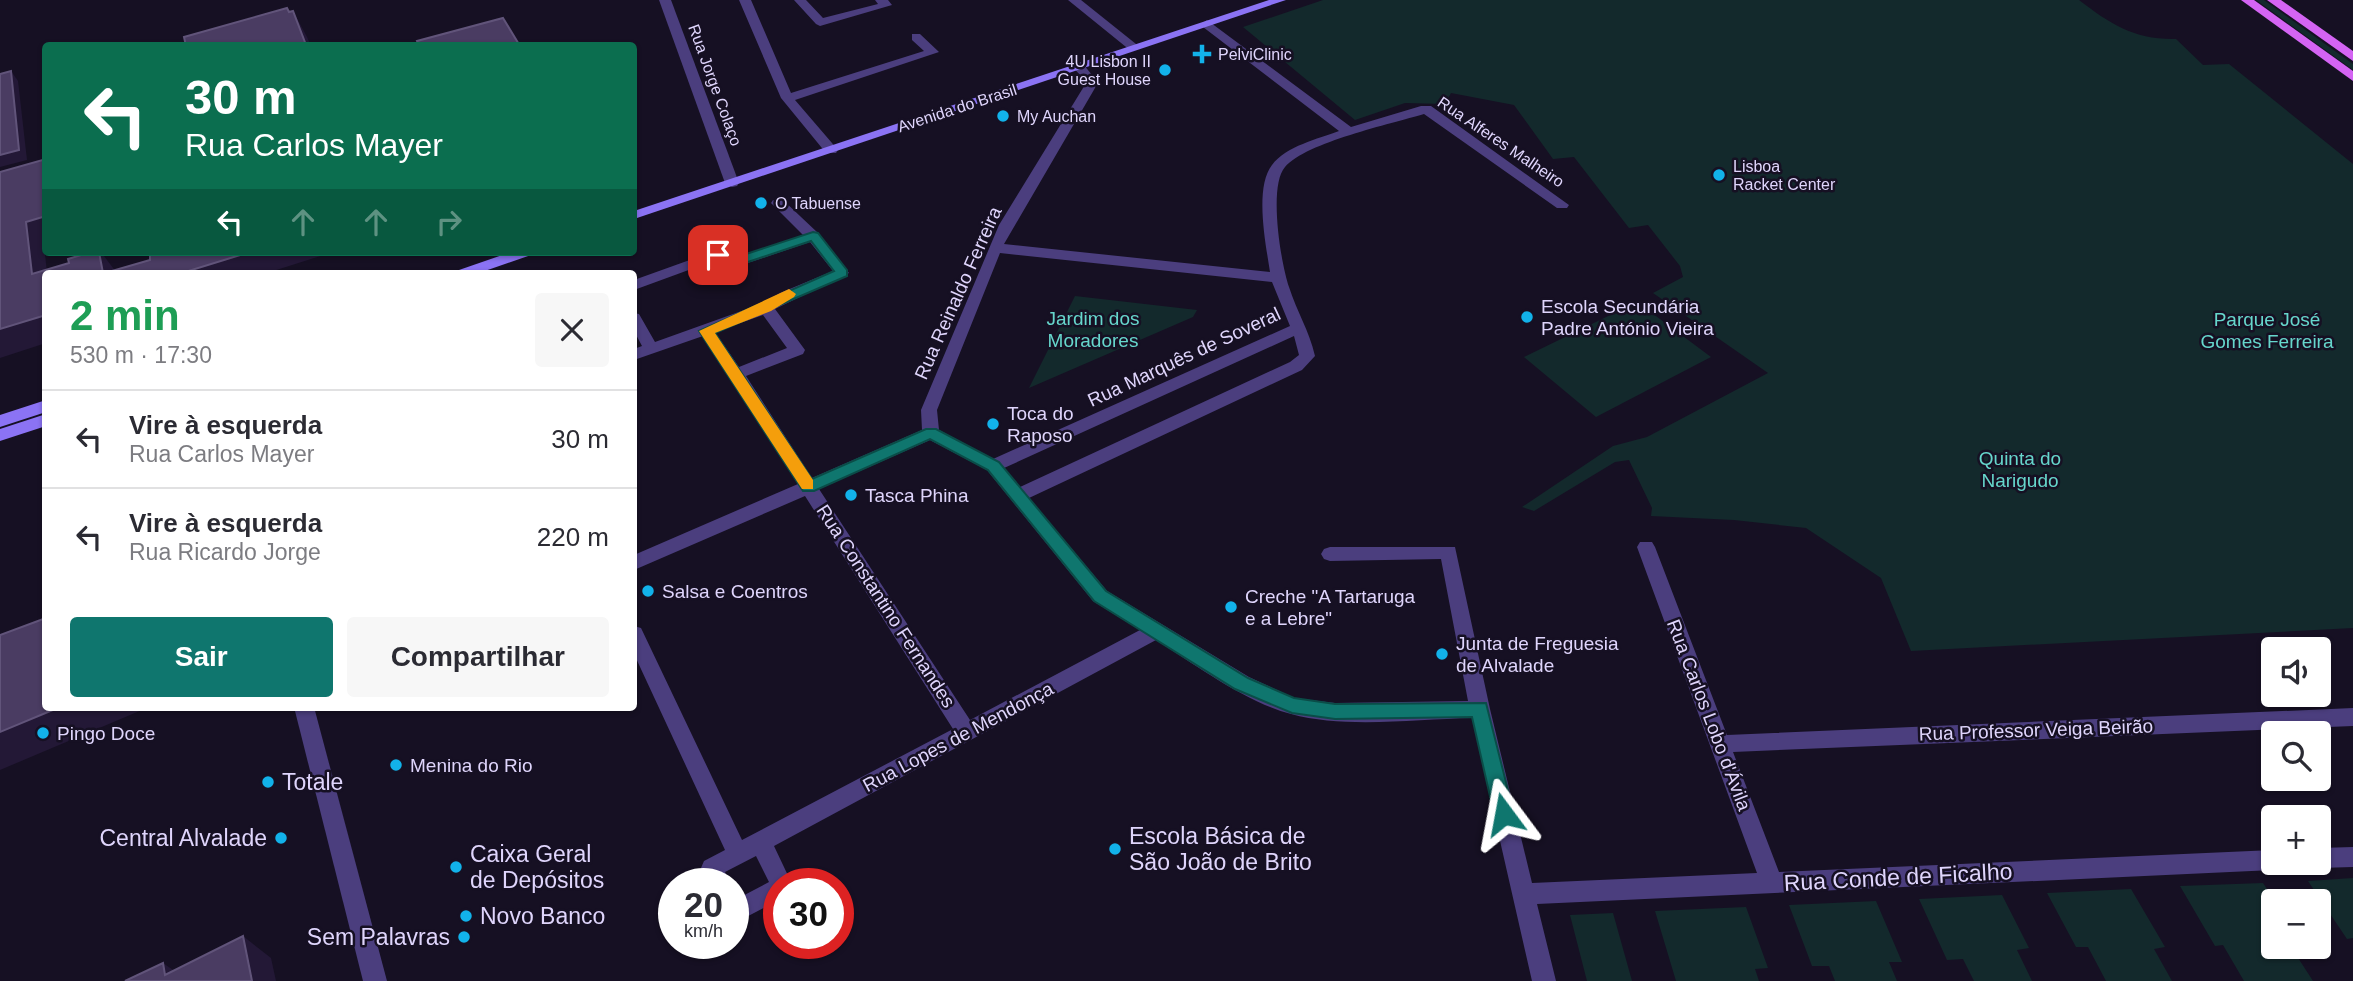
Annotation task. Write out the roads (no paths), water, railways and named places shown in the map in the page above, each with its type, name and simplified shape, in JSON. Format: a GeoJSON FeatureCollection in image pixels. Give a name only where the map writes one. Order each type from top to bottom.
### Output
{"type":"FeatureCollection","features":[{"type":"Feature","properties":{"kind":"main road","name":"Avenida do Brasil"},"geometry":{"type":"LineString","coordinates":[[637,214],[1280,0]]}},
{"type":"Feature","properties":{"kind":"main road"},"geometry":{"type":"LineString","coordinates":[[2247,0],[2353,77]]}},
{"type":"Feature","properties":{"kind":"main road"},"geometry":{"type":"LineString","coordinates":[[2273,0],[2353,57]]}},
{"type":"Feature","properties":{"kind":"main road"},"geometry":{"type":"LineString","coordinates":[[473,270],[514,256]]}},
{"type":"Feature","properties":{"kind":"main road"},"geometry":{"type":"LineString","coordinates":[[0,421],[42,407]]}},
{"type":"Feature","properties":{"kind":"main road"},"geometry":{"type":"LineString","coordinates":[[0,435],[42,421]]}},
{"type":"Feature","properties":{"kind":"street","name":"Rua Jorge Colaço"},"geometry":{"type":"LineString","coordinates":[[665,0],[732,183]]}},
{"type":"Feature","properties":{"kind":"street"},"geometry":{"type":"LineString","coordinates":[[746,0],[787,97],[831,150]]}},
{"type":"Feature","properties":{"kind":"street"},"geometry":{"type":"LineString","coordinates":[[800,0],[820,22],[886,5],[881,0]]}},
{"type":"Feature","properties":{"kind":"street"},"geometry":{"type":"LineString","coordinates":[[1077,1],[1135,48]]}},
{"type":"Feature","properties":{"kind":"street"},"geometry":{"type":"LineString","coordinates":[[1208,24],[1350,133]]}},
{"type":"Feature","properties":{"kind":"street"},"geometry":{"type":"LineString","coordinates":[[787,97],[933,52],[916,37]]}},
{"type":"Feature","properties":{"kind":"street","name":"Rua Reinaldo Ferreira"},"geometry":{"type":"LineString","coordinates":[[931,433],[929,410],[995,248],[1006,225],[1083,102],[1091,81],[1079,67]]}},
{"type":"Feature","properties":{"kind":"street","name":"Rua Alferes Malheiro"},"geometry":{"type":"LineString","coordinates":[[1350,133],[1426,109],[1562,205]]}},
{"type":"Feature","properties":{"kind":"street"},"geometry":{"type":"LineString","coordinates":[[1300,327],[1279,278],[1269,209],[1270,186],[1278,165],[1304,149],[1350,133]]}},
{"type":"Feature","properties":{"kind":"street"},"geometry":{"type":"LineString","coordinates":[[637,354],[766,308],[785,296],[842,273],[813,236],[778,203]]}},
{"type":"Feature","properties":{"kind":"street"},"geometry":{"type":"LineString","coordinates":[[637,284],[718,255],[733,263],[813,236]]}},
{"type":"Feature","properties":{"kind":"street"},"geometry":{"type":"LineString","coordinates":[[995,248],[1279,278]]}},
{"type":"Feature","properties":{"kind":"street"},"geometry":{"type":"LineString","coordinates":[[736,374],[797,350],[766,308]]}},
{"type":"Feature","properties":{"kind":"street"},"geometry":{"type":"LineString","coordinates":[[637,323],[651,348]]}},
{"type":"Feature","properties":{"kind":"street","name":"Rua Marquês de Soveral"},"geometry":{"type":"LineString","coordinates":[[993,466],[1300,327],[1307,356],[1297,366],[1017,496]]}},
{"type":"Feature","properties":{"kind":"street","name":"Rua Constantino Fernandes"},"geometry":{"type":"LineString","coordinates":[[706,331],[966,732]]}},
{"type":"Feature","properties":{"kind":"street"},"geometry":{"type":"LineString","coordinates":[[637,562],[931,433],[993,466],[1100,596],[1242,683],[1292,706],[1335,712],[1479,709]]}},
{"type":"Feature","properties":{"kind":"street","name":"Rua Carlos Lobo d'Ávila"},"geometry":{"type":"LineString","coordinates":[[1646,547],[1772,883]]}},
{"type":"Feature","properties":{"kind":"street"},"geometry":{"type":"LineString","coordinates":[[1330,554],[1449,552],[1479,709],[1544,981]]}},
{"type":"Feature","properties":{"kind":"street","name":"Rua Lopes de Mendonça"},"geometry":{"type":"LineString","coordinates":[[712,868],[1155,631]]}},
{"type":"Feature","properties":{"kind":"street"},"geometry":{"type":"LineString","coordinates":[[637,640],[738,855]]}},
{"type":"Feature","properties":{"kind":"street"},"geometry":{"type":"LineString","coordinates":[[306,711],[375,981]]}},
{"type":"Feature","properties":{"kind":"street","name":"Rua Professor Veiga Beirão"},"geometry":{"type":"LineString","coordinates":[[1720,744],[2353,717]]}},
{"type":"Feature","properties":{"kind":"street"},"geometry":{"type":"LineString","coordinates":[[761,842],[772,868]]}},
{"type":"Feature","properties":{"kind":"street"},"geometry":{"type":"LineString","coordinates":[[2331,858],[2353,857]]}},
{"type":"Feature","properties":{"kind":"street","name":"Rua Conde de Ficalho"},"geometry":{"type":"LineString","coordinates":[[1523,894],[2261,861]]}},
{"type":"Feature","properties":{"kind":"place","name":"PelviClinic"},"geometry":{"type":"Point","coordinates":[1202,54]}},
{"type":"Feature","properties":{"kind":"place","name":"4U Lisbon II Guest House"},"geometry":{"type":"Point","coordinates":[1165,70]}},
{"type":"Feature","properties":{"kind":"place","name":"My Auchan"},"geometry":{"type":"Point","coordinates":[1003,116]}},
{"type":"Feature","properties":{"kind":"place","name":"Lisboa Racket Center"},"geometry":{"type":"Point","coordinates":[1719,175]}},
{"type":"Feature","properties":{"kind":"place","name":"O Tabuense"},"geometry":{"type":"Point","coordinates":[761,203]}},
{"type":"Feature","properties":{"kind":"place","name":"Escola Secundária Padre António Vieira"},"geometry":{"type":"Point","coordinates":[1527,317]}},
{"type":"Feature","properties":{"kind":"place","name":"Toca do Raposo"},"geometry":{"type":"Point","coordinates":[993,424]}},
{"type":"Feature","properties":{"kind":"place","name":"Tasca Phina"},"geometry":{"type":"Point","coordinates":[851,495]}},
{"type":"Feature","properties":{"kind":"place","name":"Salsa e Coentros"},"geometry":{"type":"Point","coordinates":[648,591]}},
{"type":"Feature","properties":{"kind":"place","name":"Creche \"A Tartaruga e a Lebre\""},"geometry":{"type":"Point","coordinates":[1231,607]}},
{"type":"Feature","properties":{"kind":"place","name":"Junta de Freguesia de Alvalade"},"geometry":{"type":"Point","coordinates":[1442,654]}},
{"type":"Feature","properties":{"kind":"place","name":"Pingo Doce"},"geometry":{"type":"Point","coordinates":[43,733]}},
{"type":"Feature","properties":{"kind":"place","name":"Menina do Rio"},"geometry":{"type":"Point","coordinates":[396,765]}},
{"type":"Feature","properties":{"kind":"place","name":"Totale"},"geometry":{"type":"Point","coordinates":[268,782]}},
{"type":"Feature","properties":{"kind":"place","name":"Central Alvalade"},"geometry":{"type":"Point","coordinates":[281,838]}},
{"type":"Feature","properties":{"kind":"place","name":"Escola Básica de São João de Brito"},"geometry":{"type":"Point","coordinates":[1115,849]}},
{"type":"Feature","properties":{"kind":"place","name":"Caixa Geral de Depósitos"},"geometry":{"type":"Point","coordinates":[456,867]}},
{"type":"Feature","properties":{"kind":"place","name":"Novo Banco"},"geometry":{"type":"Point","coordinates":[466,916]}},
{"type":"Feature","properties":{"kind":"place","name":"Sem Palavras"},"geometry":{"type":"Point","coordinates":[464,937]}},
{"type":"Feature","properties":{"kind":"park label","name":"Jardim dos Moradores"},"geometry":{"type":"Point","coordinates":[1093,329]}},
{"type":"Feature","properties":{"kind":"park label","name":"Parque José Gomes Ferreira"},"geometry":{"type":"Point","coordinates":[2267,330]}},
{"type":"Feature","properties":{"kind":"park label","name":"Quinta do Narigudo"},"geometry":{"type":"Point","coordinates":[2020,469]}}]}
